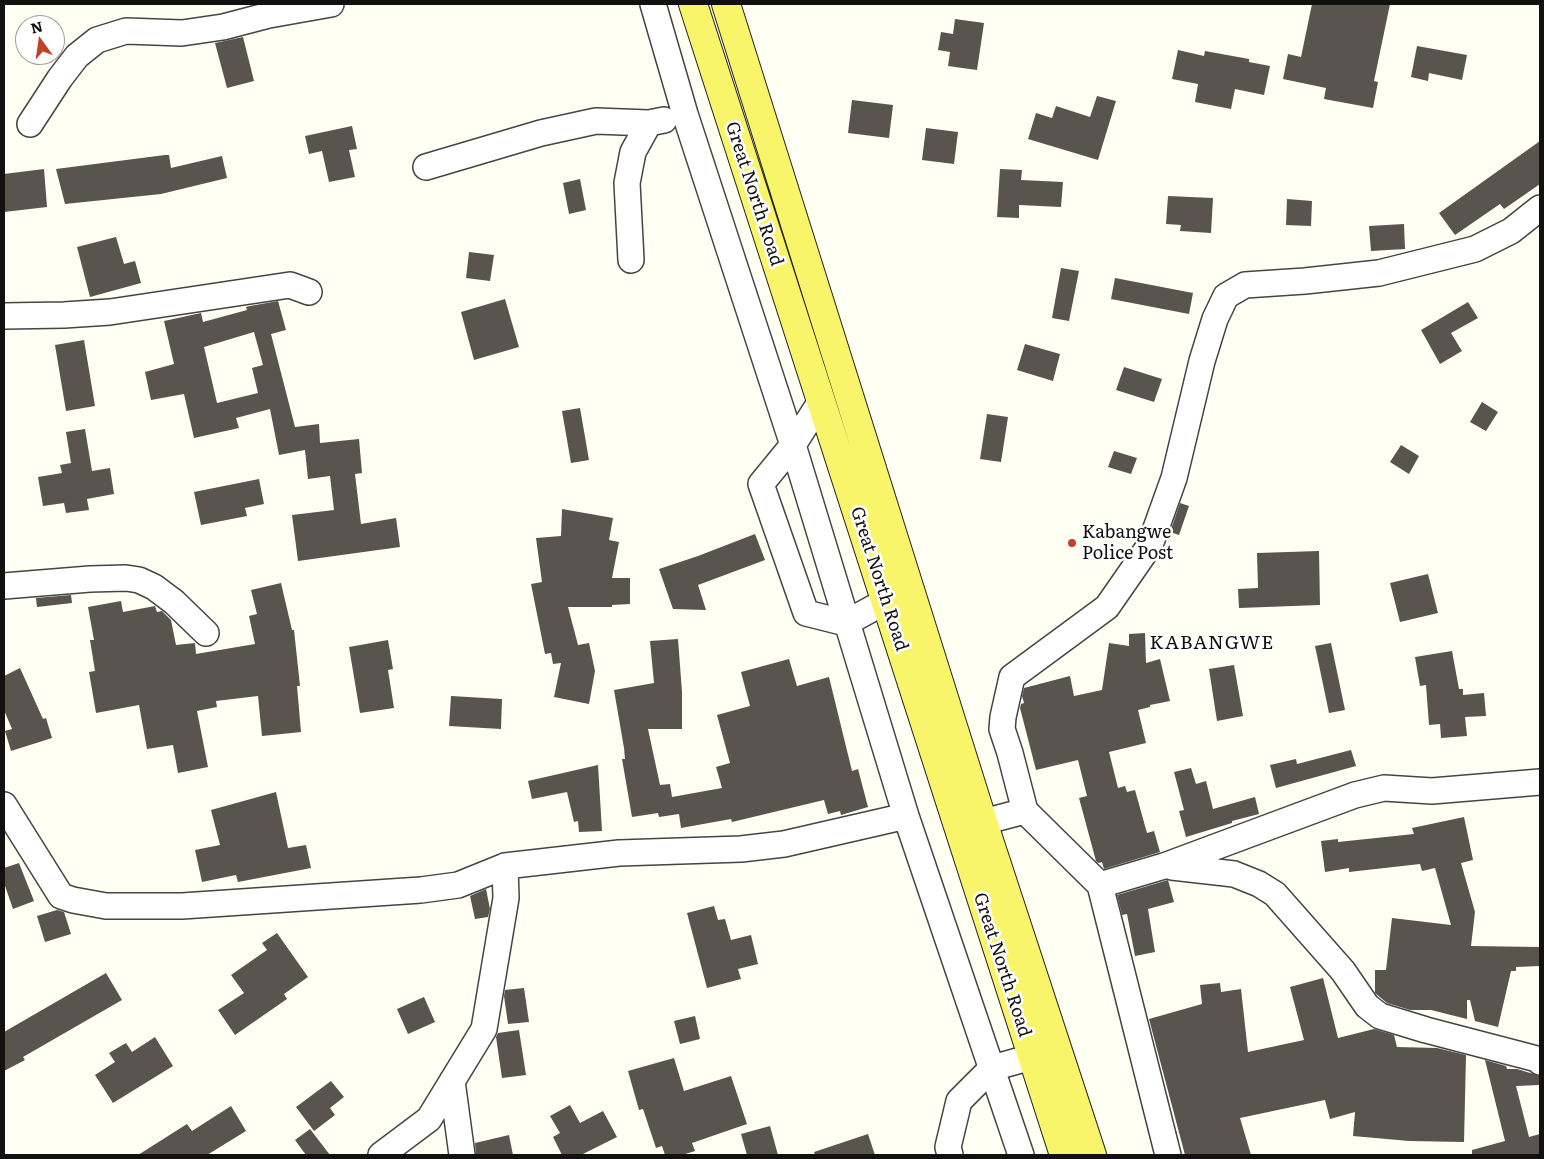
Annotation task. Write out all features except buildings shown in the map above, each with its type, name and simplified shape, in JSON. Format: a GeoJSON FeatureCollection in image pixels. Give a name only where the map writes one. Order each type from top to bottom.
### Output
{"type":"FeatureCollection","features":[{"type":"Feature","properties":{"kind":"main road","name":"Great North Road"},"geometry":{"type":"LineString","coordinates":[[693,4],[1064,1155]]}},
{"type":"Feature","properties":{"kind":"main road","name":"Great North Road"},"geometry":{"type":"LineString","coordinates":[[726,4],[983,822],[1092,1155]]}},
{"type":"Feature","properties":{"kind":"street"},"geometry":{"type":"LineString","coordinates":[[30,124],[77,56],[97,40],[126,31],[182,33],[223,28],[269,15],[331,4]]}},
{"type":"Feature","properties":{"kind":"street"},"geometry":{"type":"LineString","coordinates":[[653,4],[685,114],[793,444],[906,816],[1021,1155]]}},
{"type":"Feature","properties":{"kind":"street"},"geometry":{"type":"LineString","coordinates":[[426,168],[541,133],[596,120],[649,123],[685,114]]}},
{"type":"Feature","properties":{"kind":"street"},"geometry":{"type":"LineString","coordinates":[[631,260],[626,183],[633,152],[649,123]]}},
{"type":"Feature","properties":{"kind":"street"},"geometry":{"type":"LineString","coordinates":[[1168,1155],[1100,885],[1025,811],[1002,729],[1012,677],[1107,607],[1150,545],[1174,478],[1202,361],[1226,296],[1245,285],[1379,273],[1475,249],[1511,231],[1540,208]]}},
{"type":"Feature","properties":{"kind":"street"},"geometry":{"type":"LineString","coordinates":[[4,316],[110,312],[290,285],[309,292]]}},
{"type":"Feature","properties":{"kind":"street"},"geometry":{"type":"LineString","coordinates":[[821,401],[793,444],[761,484],[806,613],[846,623],[886,601]]}},
{"type":"Feature","properties":{"kind":"street"},"geometry":{"type":"LineString","coordinates":[[4,586],[99,579],[126,578],[139,580],[154,587],[174,602],[206,633]]}},
{"type":"Feature","properties":{"kind":"street"},"geometry":{"type":"LineString","coordinates":[[1100,885],[1164,866],[1355,795],[1384,788],[1432,792],[1540,782]]}},
{"type":"Feature","properties":{"kind":"street"},"geometry":{"type":"LineString","coordinates":[[4,805],[61,896],[106,906],[182,906],[458,886],[505,866],[619,853],[694,852],[784,844],[906,816]]}},
{"type":"Feature","properties":{"kind":"street"},"geometry":{"type":"LineString","coordinates":[[983,822],[1025,811]]}},
{"type":"Feature","properties":{"kind":"street"},"geometry":{"type":"LineString","coordinates":[[381,1155],[429,1119],[484,1029],[506,898],[505,866]]}},
{"type":"Feature","properties":{"kind":"street"},"geometry":{"type":"LineString","coordinates":[[1164,866],[1234,874],[1259,884],[1275,894],[1342,971],[1367,1006],[1380,1016],[1540,1062]]}},
{"type":"Feature","properties":{"kind":"street"},"geometry":{"type":"LineString","coordinates":[[950,1155],[948,1147],[958,1101],[992,1068],[1032,1057]]}},
{"type":"Feature","properties":{"kind":"street"},"geometry":{"type":"LineString","coordinates":[[452,1081],[462,1155]]}},
{"type":"Feature","properties":{"kind":"place","name":"Kabangwe Police Post"},"geometry":{"type":"Point","coordinates":[1072,543]}},
{"type":"Feature","properties":{"kind":"district","name":"KABANGWE"},"geometry":{"type":"Point","coordinates":[1212,643]}}]}
